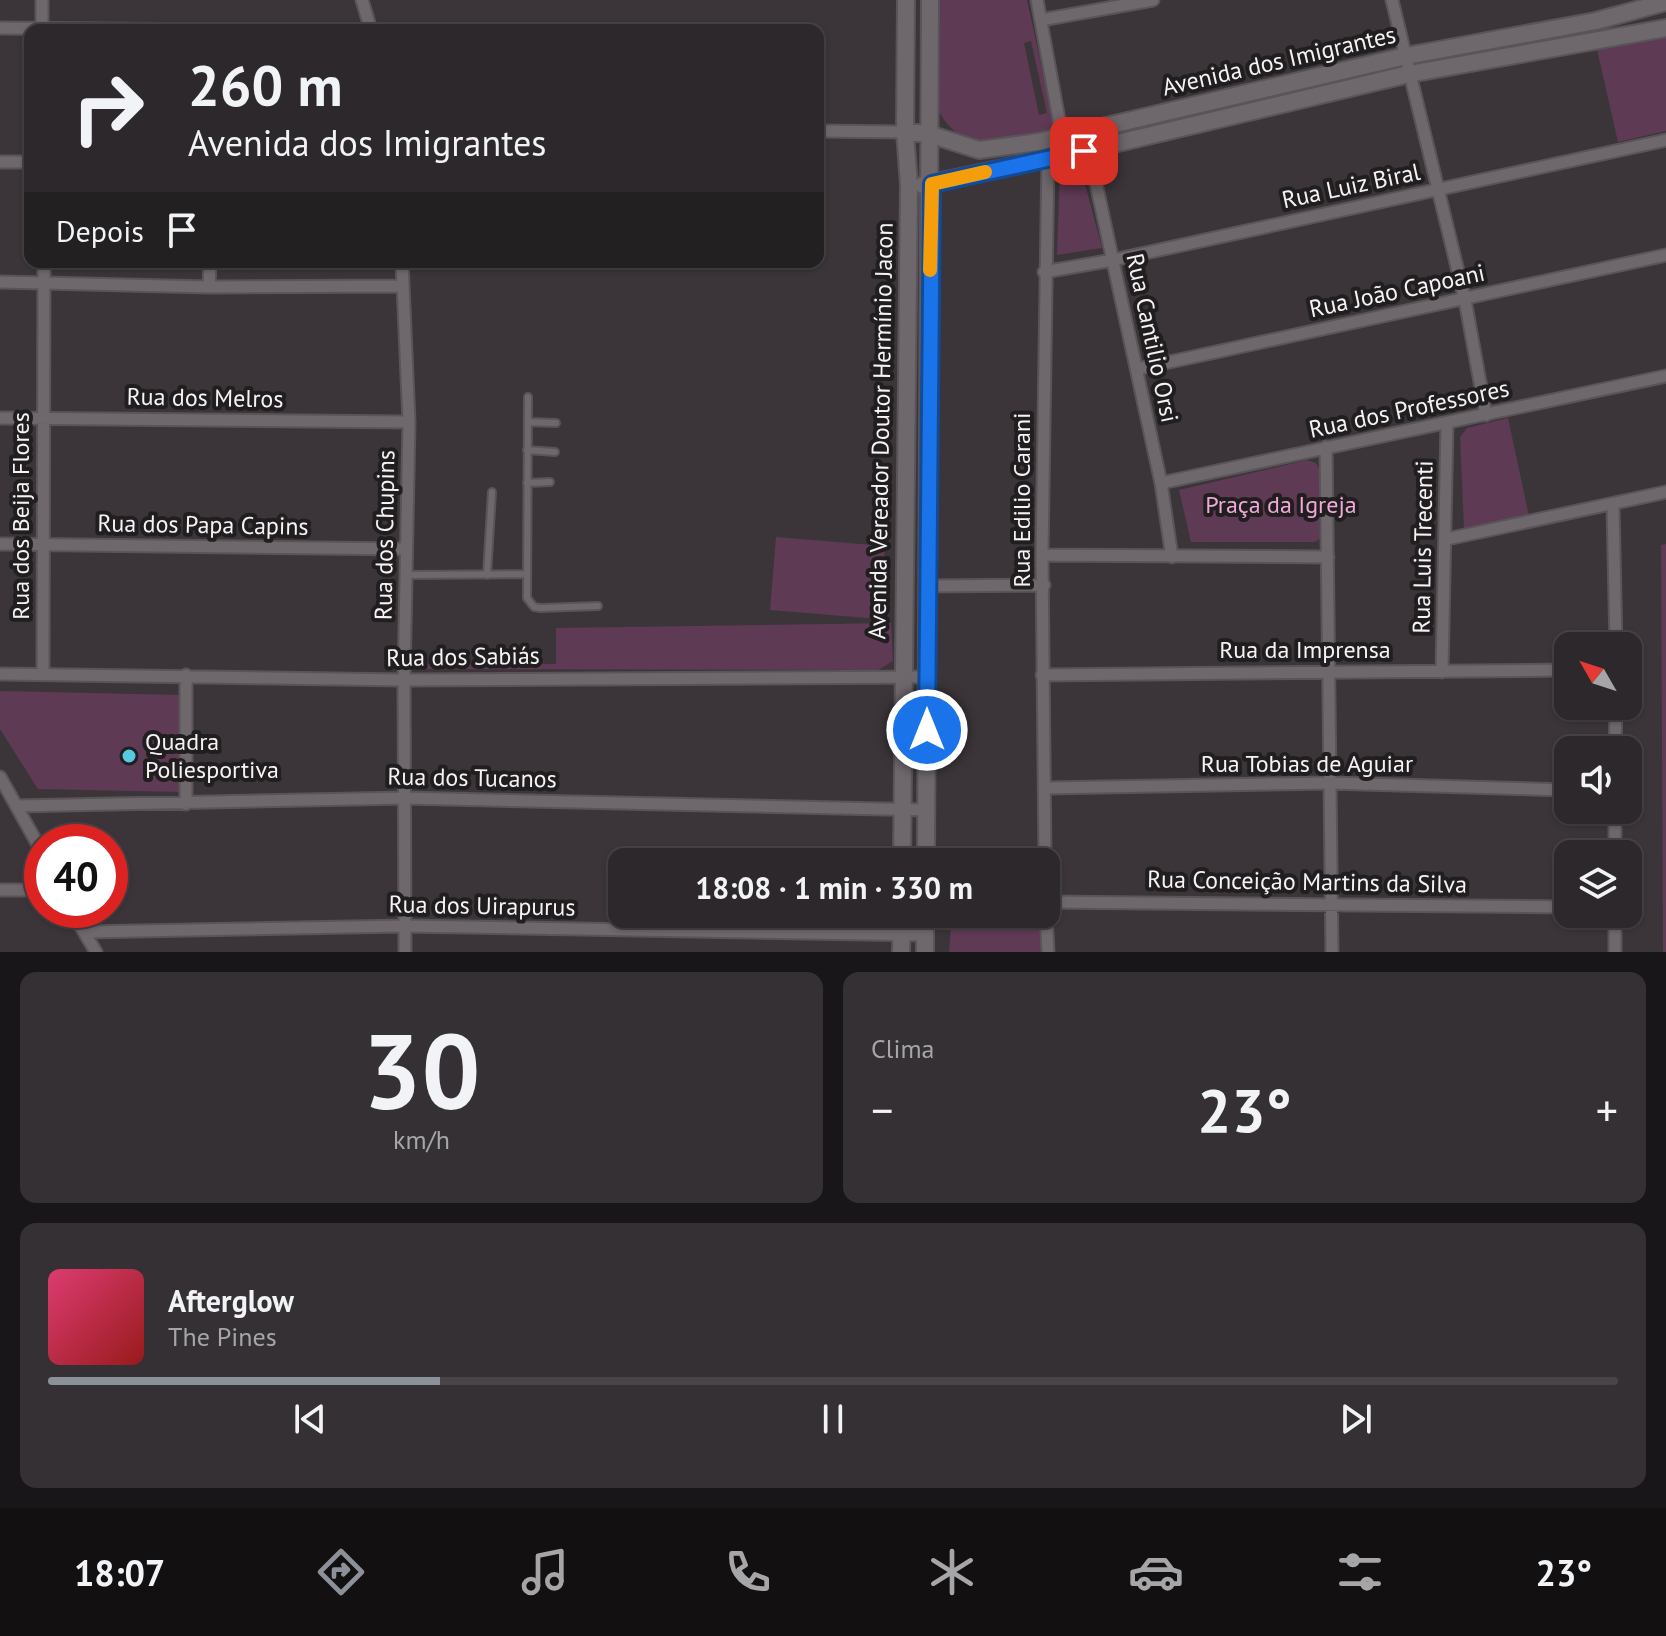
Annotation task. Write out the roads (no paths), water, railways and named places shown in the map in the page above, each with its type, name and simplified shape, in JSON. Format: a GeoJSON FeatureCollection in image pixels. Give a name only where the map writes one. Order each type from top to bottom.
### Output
{"type":"FeatureCollection","features":[{"type":"Feature","properties":{"kind":"street"},"geometry":{"type":"LineString","coordinates":[[42,0],[42,24]]}},
{"type":"Feature","properties":{"kind":"street"},"geometry":{"type":"LineString","coordinates":[[362,0],[369,24]]}},
{"type":"Feature","properties":{"kind":"street","name":"Avenida Vereador Doutor Hermínio Jacon"},"geometry":{"type":"LineString","coordinates":[[902,848],[901,679],[909,185],[905,132],[906,0]]}},
{"type":"Feature","properties":{"kind":"street","name":"Avenida Vereador Doutor Hermínio Jacon"},"geometry":{"type":"LineString","coordinates":[[926,848],[932,184],[929,134],[930,0]]}},
{"type":"Feature","properties":{"kind":"street"},"geometry":{"type":"LineString","coordinates":[[1037,0],[1063,136]]}},
{"type":"Feature","properties":{"kind":"street"},"geometry":{"type":"LineString","coordinates":[[1041,20],[1153,0]]}},
{"type":"Feature","properties":{"kind":"street"},"geometry":{"type":"LineString","coordinates":[[1392,0],[1465,300],[1486,415]]}},
{"type":"Feature","properties":{"kind":"street","name":"Avenida dos Imigrantes"},"geometry":{"type":"LineString","coordinates":[[905,132],[929,134],[979,150],[1063,136],[1406,56],[1596,21],[1666,2]]}},
{"type":"Feature","properties":{"kind":"street"},"geometry":{"type":"LineString","coordinates":[[0,28],[24,29]]}},
{"type":"Feature","properties":{"kind":"street","name":"Avenida dos Imigrantes"},"geometry":{"type":"LineString","coordinates":[[909,185],[932,184],[1084,151],[1409,74],[1666,28]]}},
{"type":"Feature","properties":{"kind":"street"},"geometry":{"type":"LineString","coordinates":[[824,131],[905,132]]}},
{"type":"Feature","properties":{"kind":"street","name":"Rua Cantilio Orsi"},"geometry":{"type":"LineString","coordinates":[[1063,136],[1084,151],[1096,183],[1161,483],[1172,557]]}},
{"type":"Feature","properties":{"kind":"street","name":"Rua Edilio Carani"},"geometry":{"type":"LineString","coordinates":[[1045,848],[1042,675],[1044,272],[1047,158],[1063,136]]}},
{"type":"Feature","properties":{"kind":"street","name":"Rua Luiz Biral"},"geometry":{"type":"LineString","coordinates":[[1044,272],[1113,260],[1666,140]]}},
{"type":"Feature","properties":{"kind":"street"},"geometry":{"type":"LineString","coordinates":[[0,162],[24,162]]}},
{"type":"Feature","properties":{"kind":"street","name":"Rua João Capoani"},"geometry":{"type":"LineString","coordinates":[[1137,369],[1666,255]]}},
{"type":"Feature","properties":{"kind":"street","name":"Rua dos Beija Flores"},"geometry":{"type":"LineString","coordinates":[[43,674],[44,268]]}},
{"type":"Feature","properties":{"kind":"street"},"geometry":{"type":"LineString","coordinates":[[209,287],[210,268]]}},
{"type":"Feature","properties":{"kind":"street","name":"Rua dos Chupins"},"geometry":{"type":"LineString","coordinates":[[402,268],[409,422],[404,680],[405,952]]}},
{"type":"Feature","properties":{"kind":"street"},"geometry":{"type":"LineString","coordinates":[[0,282],[209,287],[401,286]]}},
{"type":"Feature","properties":{"kind":"street","name":"Rua dos Professores"},"geometry":{"type":"LineString","coordinates":[[1161,483],[1249,467],[1326,447],[1666,376]]}},
{"type":"Feature","properties":{"kind":"street","name":"Rua dos Melros"},"geometry":{"type":"LineString","coordinates":[[0,418],[409,422]]}},
{"type":"Feature","properties":{"kind":"street","name":"Rua Luis Trecenti"},"geometry":{"type":"LineString","coordinates":[[1442,672],[1447,423]]}},
{"type":"Feature","properties":{"kind":"street"},"geometry":{"type":"LineString","coordinates":[[1326,447],[1332,952]]}},
{"type":"Feature","properties":{"kind":"street"},"geometry":{"type":"LineString","coordinates":[[1447,539],[1613,506],[1666,492]]}},
{"type":"Feature","properties":{"kind":"street"},"geometry":{"type":"LineString","coordinates":[[1613,506],[1616,632]]}},
{"type":"Feature","properties":{"kind":"street","name":"Rua dos Papa Capins"},"geometry":{"type":"LineString","coordinates":[[0,544],[406,549]]}},
{"type":"Feature","properties":{"kind":"street"},"geometry":{"type":"LineString","coordinates":[[1042,555],[1328,557]]}},
{"type":"Feature","properties":{"kind":"street"},"geometry":{"type":"LineString","coordinates":[[928,586],[1044,585]]}},
{"type":"Feature","properties":{"kind":"street","name":"Rua da Imprensa"},"geometry":{"type":"LineString","coordinates":[[1042,675],[1554,670]]}},
{"type":"Feature","properties":{"kind":"street","name":"Rua dos Sabiás"},"geometry":{"type":"LineString","coordinates":[[0,674],[404,680],[927,677]]}},
{"type":"Feature","properties":{"kind":"street"},"geometry":{"type":"LineString","coordinates":[[186,675],[186,804]]}},
{"type":"Feature","properties":{"kind":"street"},"geometry":{"type":"LineString","coordinates":[[0,777],[27,824]]}},
{"type":"Feature","properties":{"kind":"street","name":"Rua Tobias de Aguiar"},"geometry":{"type":"LineString","coordinates":[[1046,788],[1329,783],[1554,790]]}},
{"type":"Feature","properties":{"kind":"street","name":"Rua dos Tucanos"},"geometry":{"type":"LineString","coordinates":[[17,806],[404,798],[902,807],[927,810]]}},
{"type":"Feature","properties":{"kind":"street"},"geometry":{"type":"LineString","coordinates":[[0,890],[24,890]]}},
{"type":"Feature","properties":{"kind":"street","name":"Rua Conceição Martins da Silva"},"geometry":{"type":"LineString","coordinates":[[1060,902],[1554,907]]}},
{"type":"Feature","properties":{"kind":"street","name":"Rua dos Uirapurus"},"geometry":{"type":"LineString","coordinates":[[85,932],[404,926],[902,944],[925,935]]}},
{"type":"Feature","properties":{"kind":"street"},"geometry":{"type":"LineString","coordinates":[[82,928],[96,952]]}},
{"type":"Feature","properties":{"kind":"street"},"geometry":{"type":"LineString","coordinates":[[925,928],[925,952]]}},
{"type":"Feature","properties":{"kind":"street"},"geometry":{"type":"LineString","coordinates":[[1047,928],[1048,952]]}},
{"type":"Feature","properties":{"kind":"street"},"geometry":{"type":"LineString","coordinates":[[1615,928],[1615,952]]}},
{"type":"Feature","properties":{"kind":"lane"},"geometry":{"type":"LineString","coordinates":[[528,397],[527,598],[534,607],[598,606]]}},
{"type":"Feature","properties":{"kind":"lane"},"geometry":{"type":"LineString","coordinates":[[528,422],[556,423]]}},
{"type":"Feature","properties":{"kind":"lane"},"geometry":{"type":"LineString","coordinates":[[527,450],[555,452]]}},
{"type":"Feature","properties":{"kind":"lane"},"geometry":{"type":"LineString","coordinates":[[527,483],[550,482]]}},
{"type":"Feature","properties":{"kind":"lane"},"geometry":{"type":"LineString","coordinates":[[487,575],[492,492]]}},
{"type":"Feature","properties":{"kind":"lane"},"geometry":{"type":"LineString","coordinates":[[406,575],[525,574]]}},
{"type":"Feature","properties":{"kind":"place","name":"Quadra Poliesportiva"},"geometry":{"type":"Point","coordinates":[129,756]}},
{"type":"Feature","properties":{"kind":"park label","name":"Praça da Igreja"},"geometry":{"type":"Point","coordinates":[1281,505]}}]}
